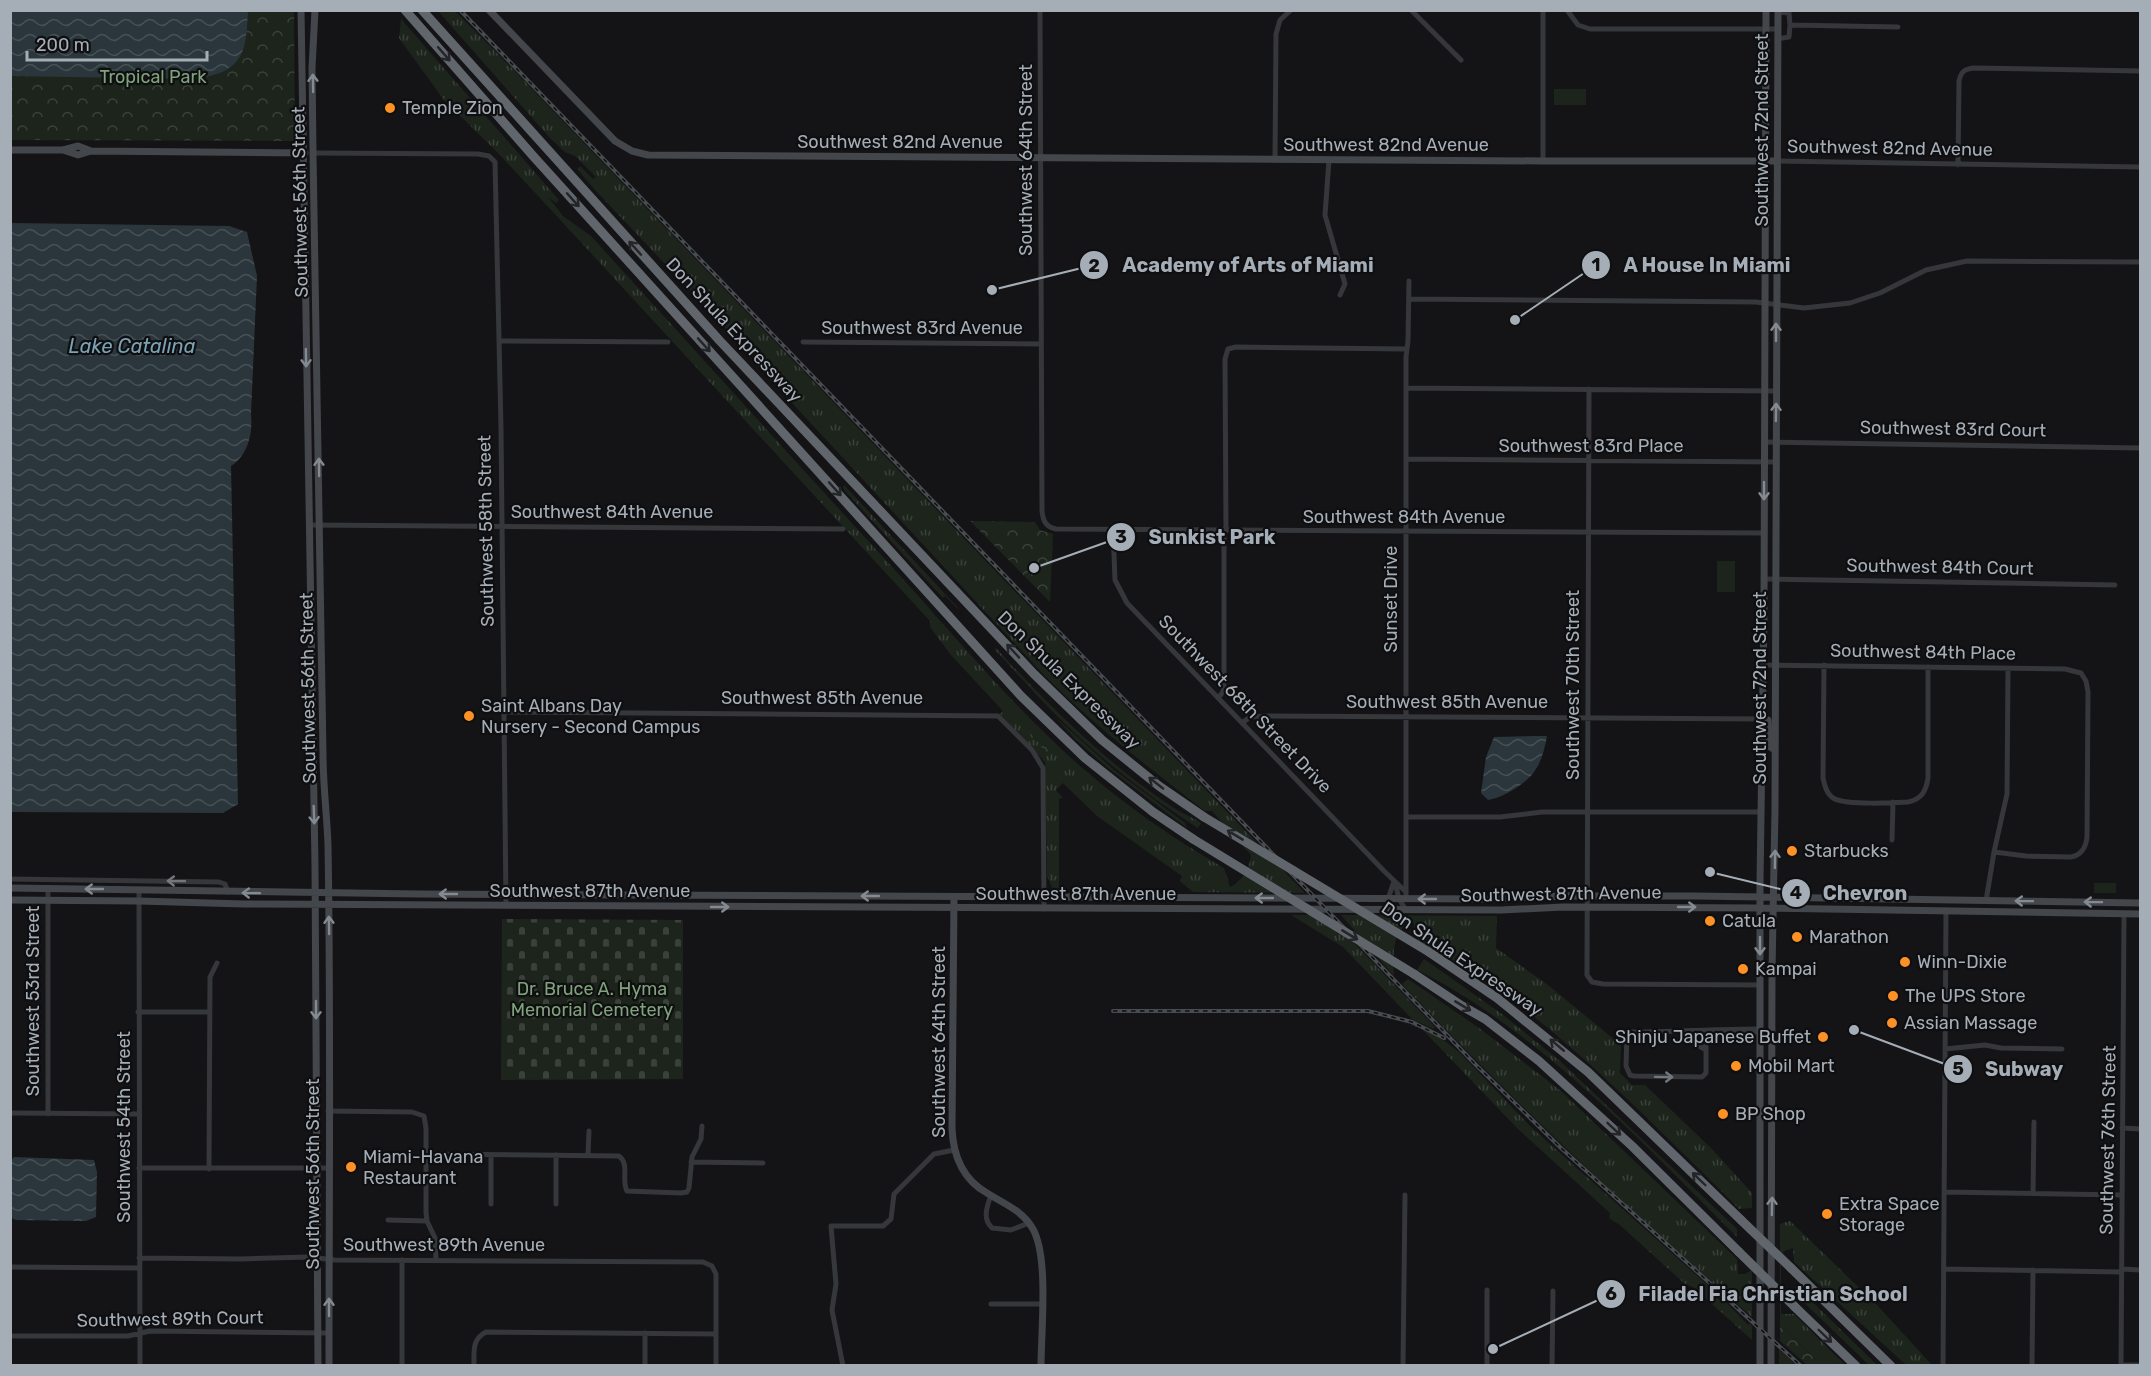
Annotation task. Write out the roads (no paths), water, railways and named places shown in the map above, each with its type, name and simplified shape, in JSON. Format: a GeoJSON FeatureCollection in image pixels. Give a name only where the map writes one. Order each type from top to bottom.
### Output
{"type":"FeatureCollection","features":[{"type":"Feature","properties":{"kind":"highway","name":"Don Shula Expressway"},"geometry":{"type":"LineString","coordinates":[[405,10],[534,157],[1022,696],[1085,758],[1153,812],[1193,839],[1485,1019],[1539,1061],[1632,1146],[1856,1365]]}},
{"type":"Feature","properties":{"kind":"highway","name":"Don Shula Expressway"},"geometry":{"type":"LineString","coordinates":[[422,10],[720,341],[1034,674],[1102,740],[1159,786],[1204,817],[1429,952],[1497,998],[1588,1072],[1891,1365]]}},
{"type":"Feature","properties":{"kind":"main road","name":"Southwest 56th Street"},"geometry":{"type":"LineString","coordinates":[[301,10],[316,905],[318,1365]]}},
{"type":"Feature","properties":{"kind":"main road","name":"Southwest 56th Street"},"geometry":{"type":"LineString","coordinates":[[315,10],[312,68],[323,770],[327,812],[328,893],[329,1365]]}},
{"type":"Feature","properties":{"kind":"main road","name":"Southwest 72nd Street"},"geometry":{"type":"LineString","coordinates":[[1760,1365],[1760,897],[1765,462],[1766,10]]}},
{"type":"Feature","properties":{"kind":"main road","name":"Southwest 82nd Avenue"},"geometry":{"type":"LineString","coordinates":[[489,11],[620,145],[632,151],[655,156],[1777,161]]}},
{"type":"Feature","properties":{"kind":"main road","name":"Southwest 72nd Street"},"geometry":{"type":"LineString","coordinates":[[1771,1365],[1778,11]]}},
{"type":"Feature","properties":{"kind":"main road"},"geometry":{"type":"LineString","coordinates":[[10,150],[63,150],[78,154],[91,151],[314,153]]}},
{"type":"Feature","properties":{"kind":"main road"},"geometry":{"type":"LineString","coordinates":[[306,327],[316,327]]}},
{"type":"Feature","properties":{"kind":"main road"},"geometry":{"type":"LineString","coordinates":[[1764,533],[1776,533]]}},
{"type":"Feature","properties":{"kind":"main road"},"geometry":{"type":"LineString","coordinates":[[311,678],[322,678]]}},
{"type":"Feature","properties":{"kind":"main road"},"geometry":{"type":"LineString","coordinates":[[1763,719],[1768,720],[1769,746],[1775,750]]}},
{"type":"Feature","properties":{"kind":"main road","name":"Southwest 87th Avenue"},"geometry":{"type":"LineString","coordinates":[[10,888],[315,894],[1226,898],[1388,898],[1404,896],[1490,899],[1587,896],[2140,903]]}},
{"type":"Feature","properties":{"kind":"main road"},"geometry":{"type":"LineString","coordinates":[[214,903],[225,897],[228,892]]}},
{"type":"Feature","properties":{"kind":"main road"},"geometry":{"type":"LineString","coordinates":[[599,895],[599,906]]}},
{"type":"Feature","properties":{"kind":"main road"},"geometry":{"type":"LineString","coordinates":[[661,895],[661,907]]}},
{"type":"Feature","properties":{"kind":"main road"},"geometry":{"type":"LineString","coordinates":[[689,907],[690,896]]}},
{"type":"Feature","properties":{"kind":"main road"},"geometry":{"type":"LineString","coordinates":[[746,896],[746,907]]}},
{"type":"Feature","properties":{"kind":"main road"},"geometry":{"type":"LineString","coordinates":[[846,896],[846,908]]}},
{"type":"Feature","properties":{"kind":"main road"},"geometry":{"type":"LineString","coordinates":[[1404,896],[1406,910]]}},
{"type":"Feature","properties":{"kind":"main road"},"geometry":{"type":"LineString","coordinates":[[928,908],[929,897]]}},
{"type":"Feature","properties":{"kind":"main road","name":"Southwest 64th Street"},"geometry":{"type":"LineString","coordinates":[[954,897],[952,1128],[954,1150],[968,1178],[1011,1206],[1029,1222],[1036,1236],[1041,1252],[1041,1365]]}},
{"type":"Feature","properties":{"kind":"main road"},"geometry":{"type":"LineString","coordinates":[[1226,898],[1226,910]]}},
{"type":"Feature","properties":{"kind":"main road"},"geometry":{"type":"LineString","coordinates":[[1490,899],[1501,910]]}},
{"type":"Feature","properties":{"kind":"main road","name":"Southwest 87th Avenue"},"geometry":{"type":"LineString","coordinates":[[10,900],[316,905],[1226,910],[1774,908],[2140,914]]}},
{"type":"Feature","properties":{"kind":"main road"},"geometry":{"type":"LineString","coordinates":[[1874,900],[1874,911]]}},
{"type":"Feature","properties":{"kind":"main road"},"geometry":{"type":"LineString","coordinates":[[1986,901],[1990,912]]}},
{"type":"Feature","properties":{"kind":"main road"},"geometry":{"type":"LineString","coordinates":[[2049,913],[2062,902]]}},
{"type":"Feature","properties":{"kind":"main road"},"geometry":{"type":"LineString","coordinates":[[2124,902],[2124,914]]}},
{"type":"Feature","properties":{"kind":"main road"},"geometry":{"type":"LineString","coordinates":[[1761,1007],[1772,1008]]}},
{"type":"Feature","properties":{"kind":"main road"},"geometry":{"type":"LineString","coordinates":[[1761,1074],[1773,1074]]}},
{"type":"Feature","properties":{"kind":"main road"},"geometry":{"type":"LineString","coordinates":[[1761,1170],[1773,1171]]}},
{"type":"Feature","properties":{"kind":"street","name":"Southwest 64th Street"},"geometry":{"type":"LineString","coordinates":[[1040,10],[1042,514],[1046,524]]}},
{"type":"Feature","properties":{"kind":"street"},"geometry":{"type":"LineString","coordinates":[[1275,160],[1275,44],[1280,20],[1291,10]]}},
{"type":"Feature","properties":{"kind":"street"},"geometry":{"type":"LineString","coordinates":[[1411,10],[1461,60]]}},
{"type":"Feature","properties":{"kind":"street"},"geometry":{"type":"LineString","coordinates":[[1418,16],[1423,10]]}},
{"type":"Feature","properties":{"kind":"street"},"geometry":{"type":"LineString","coordinates":[[1543,10],[1543,161]]}},
{"type":"Feature","properties":{"kind":"street"},"geometry":{"type":"LineString","coordinates":[[1567,10],[1578,25],[1593,29],[1777,28]]}},
{"type":"Feature","properties":{"kind":"street"},"geometry":{"type":"LineString","coordinates":[[1778,11],[1788,13],[1790,25],[1789,37],[1778,39]]}},
{"type":"Feature","properties":{"kind":"street"},"geometry":{"type":"LineString","coordinates":[[1790,25],[1899,27]]}},
{"type":"Feature","properties":{"kind":"street"},"geometry":{"type":"LineString","coordinates":[[1958,165],[1959,85],[1962,71],[1974,68],[2140,72]]}},
{"type":"Feature","properties":{"kind":"street","name":"Southwest 58th Street"},"geometry":{"type":"LineString","coordinates":[[314,153],[478,154],[491,157],[495,162],[506,906]]}},
{"type":"Feature","properties":{"kind":"street"},"geometry":{"type":"LineString","coordinates":[[1329,160],[1325,214],[1345,284],[1341,295]]}},
{"type":"Feature","properties":{"kind":"street","name":"Southwest 82nd Avenue"},"geometry":{"type":"LineString","coordinates":[[1777,161],[2140,167]]}},
{"type":"Feature","properties":{"kind":"street"},"geometry":{"type":"LineString","coordinates":[[1409,299],[1766,302],[1812,308],[1856,302],[1874,296],[1926,270],[1960,262],[2004,260],[2140,262]]}},
{"type":"Feature","properties":{"kind":"street","name":"Sunset Drive"},"geometry":{"type":"LineString","coordinates":[[1404,896],[1406,872],[1406,388],[1409,280]]}},
{"type":"Feature","properties":{"kind":"street"},"geometry":{"type":"LineString","coordinates":[[499,341],[668,342]]}},
{"type":"Feature","properties":{"kind":"street","name":"Southwest 83rd Avenue"},"geometry":{"type":"LineString","coordinates":[[803,342],[1041,344]]}},
{"type":"Feature","properties":{"kind":"street"},"geometry":{"type":"LineString","coordinates":[[1218,698],[1223,692],[1224,684],[1225,359],[1228,349],[1236,346],[1407,349]]}},
{"type":"Feature","properties":{"kind":"street"},"geometry":{"type":"LineString","coordinates":[[1406,388],[1776,391]]}},
{"type":"Feature","properties":{"kind":"street","name":"Southwest 70th Street"},"geometry":{"type":"LineString","coordinates":[[1589,388],[1586,968],[1589,980],[1602,984],[1760,985]]}},
{"type":"Feature","properties":{"kind":"street","name":"Southwest 83rd Court"},"geometry":{"type":"LineString","coordinates":[[1765,442],[2140,448]]}},
{"type":"Feature","properties":{"kind":"street","name":"Southwest 83rd Place"},"geometry":{"type":"LineString","coordinates":[[1406,459],[1776,462]]}},
{"type":"Feature","properties":{"kind":"street","name":"Southwest 84th Avenue"},"geometry":{"type":"LineString","coordinates":[[1046,524],[1056,529],[1764,533]]}},
{"type":"Feature","properties":{"kind":"street","name":"Southwest 84th Avenue"},"geometry":{"type":"LineString","coordinates":[[309,525],[843,529]]}},
{"type":"Feature","properties":{"kind":"street","name":"Southwest 68th Street Drive"},"geometry":{"type":"LineString","coordinates":[[1113,529],[1114,572],[1121,595],[1394,881],[1404,896]]}},
{"type":"Feature","properties":{"kind":"street","name":"Southwest 84th Court"},"geometry":{"type":"LineString","coordinates":[[1764,579],[2115,585]]}},
{"type":"Feature","properties":{"kind":"street","name":"Southwest 84th Place"},"geometry":{"type":"LineString","coordinates":[[1763,664],[2065,669],[2081,673],[2086,681],[2088,692],[2085,848],[2071,857],[2026,856],[1994,852]]}},
{"type":"Feature","properties":{"kind":"street"},"geometry":{"type":"LineString","coordinates":[[1824,665],[1823,775],[1825,786],[1830,795],[1843,801],[1893,802],[1912,801],[1923,794],[1928,778],[1929,667]]}},
{"type":"Feature","properties":{"kind":"street"},"geometry":{"type":"LineString","coordinates":[[1986,901],[2007,794],[2008,668]]}},
{"type":"Feature","properties":{"kind":"street","name":"Southwest 85th Avenue"},"geometry":{"type":"LineString","coordinates":[[504,712],[988,715],[1002,719],[1039,759],[1043,768],[1044,897]]}},
{"type":"Feature","properties":{"kind":"street","name":"Southwest 85th Avenue"},"geometry":{"type":"LineString","coordinates":[[1242,723],[1250,717],[1264,716],[1763,719]]}},
{"type":"Feature","properties":{"kind":"street"},"geometry":{"type":"LineString","coordinates":[[1892,840],[1893,802]]}},
{"type":"Feature","properties":{"kind":"street"},"geometry":{"type":"LineString","coordinates":[[1406,817],[1500,817],[1530,812],[1761,812]]}},
{"type":"Feature","properties":{"kind":"street"},"geometry":{"type":"LineString","coordinates":[[1388,898],[1394,881],[1401,879],[1406,872]]}},
{"type":"Feature","properties":{"kind":"street","name":"Southwest 87th Avenue"},"geometry":{"type":"LineString","coordinates":[[10,879],[219,882],[225,884],[228,892]]}},
{"type":"Feature","properties":{"kind":"street","name":"Southwest 68th Street Drive"},"geometry":{"type":"LineString","coordinates":[[1394,881],[1404,896]]}},
{"type":"Feature","properties":{"kind":"street","name":"Southwest 53rd Street"},"geometry":{"type":"LineString","coordinates":[[48,889],[48,1114]]}},
{"type":"Feature","properties":{"kind":"street","name":"Southwest 54th Street"},"geometry":{"type":"LineString","coordinates":[[139,889],[140,1365]]}},
{"type":"Feature","properties":{"kind":"street"},"geometry":{"type":"LineString","coordinates":[[1044,897],[1044,909]]}},
{"type":"Feature","properties":{"kind":"street"},"geometry":{"type":"LineString","coordinates":[[1943,1365],[1946,912]]}},
{"type":"Feature","properties":{"kind":"street","name":"Southwest 76th Street"},"geometry":{"type":"LineString","coordinates":[[2121,1365],[2124,914]]}},
{"type":"Feature","properties":{"kind":"street"},"geometry":{"type":"LineString","coordinates":[[209,1169],[210,977],[217,963]]}},
{"type":"Feature","properties":{"kind":"street"},"geometry":{"type":"LineString","coordinates":[[138,1012],[210,1012]]}},
{"type":"Feature","properties":{"kind":"street"},"geometry":{"type":"LineString","coordinates":[[1761,1030],[1710,1034],[1707,1037],[1706,1073],[1702,1077],[1634,1076],[1628,1073],[1626,1032],[1761,1030]]}},
{"type":"Feature","properties":{"kind":"street"},"geometry":{"type":"LineString","coordinates":[[1687,1032],[1694,1043],[1706,1050]]}},
{"type":"Feature","properties":{"kind":"street"},"geometry":{"type":"LineString","coordinates":[[1945,1049],[1985,1045],[2001,1048],[2062,1049]]}},
{"type":"Feature","properties":{"kind":"street"},"geometry":{"type":"LineString","coordinates":[[328,1111],[412,1112],[424,1116],[427,1221],[435,1238],[436,1261]]}},
{"type":"Feature","properties":{"kind":"street"},"geometry":{"type":"LineString","coordinates":[[10,1113],[139,1114]]}},
{"type":"Feature","properties":{"kind":"street"},"geometry":{"type":"LineString","coordinates":[[2033,1193],[2034,1122]]}},
{"type":"Feature","properties":{"kind":"street"},"geometry":{"type":"LineString","coordinates":[[426,1154],[616,1155],[622,1157],[625,1165],[626,1190],[634,1193],[687,1192],[690,1186],[691,1162],[701,1138],[702,1126]]}},
{"type":"Feature","properties":{"kind":"street"},"geometry":{"type":"LineString","coordinates":[[2122,1128],[2140,1129]]}},
{"type":"Feature","properties":{"kind":"street"},"geometry":{"type":"LineString","coordinates":[[588,1155],[589,1131]]}},
{"type":"Feature","properties":{"kind":"street"},"geometry":{"type":"LineString","coordinates":[[843,1365],[832,1310],[836,1284],[831,1226],[885,1225],[891,1219],[894,1194],[934,1154],[954,1150]]}},
{"type":"Feature","properties":{"kind":"street"},"geometry":{"type":"LineString","coordinates":[[491,1155],[491,1203]]}},
{"type":"Feature","properties":{"kind":"street"},"geometry":{"type":"LineString","coordinates":[[556,1155],[556,1204]]}},
{"type":"Feature","properties":{"kind":"street"},"geometry":{"type":"LineString","coordinates":[[691,1162],[763,1163]]}},
{"type":"Feature","properties":{"kind":"street"},"geometry":{"type":"LineString","coordinates":[[139,1168],[328,1168]]}},
{"type":"Feature","properties":{"kind":"street"},"geometry":{"type":"LineString","coordinates":[[1945,1192],[2122,1195]]}},
{"type":"Feature","properties":{"kind":"street"},"geometry":{"type":"LineString","coordinates":[[991,1195],[986,1213],[987,1221],[992,1228],[1011,1230],[1029,1222]]}},
{"type":"Feature","properties":{"kind":"street"},"geometry":{"type":"LineString","coordinates":[[1403,1365],[1405,1195]]}},
{"type":"Feature","properties":{"kind":"street"},"geometry":{"type":"LineString","coordinates":[[388,1220],[427,1221]]}},
{"type":"Feature","properties":{"kind":"street","name":"Southwest 89th Avenue"},"geometry":{"type":"LineString","coordinates":[[139,1258],[317,1257],[436,1261],[697,1262],[712,1266],[716,1279],[716,1334]]}},
{"type":"Feature","properties":{"kind":"street"},"geometry":{"type":"LineString","coordinates":[[402,1260],[402,1365]]}},
{"type":"Feature","properties":{"kind":"street"},"geometry":{"type":"LineString","coordinates":[[10,1267],[139,1268]]}},
{"type":"Feature","properties":{"kind":"street"},"geometry":{"type":"LineString","coordinates":[[1944,1269],[2140,1270]]}},
{"type":"Feature","properties":{"kind":"street"},"geometry":{"type":"LineString","coordinates":[[2032,1365],[2033,1270]]}},
{"type":"Feature","properties":{"kind":"street"},"geometry":{"type":"LineString","coordinates":[[1487,1290],[1487,1365]]}},
{"type":"Feature","properties":{"kind":"street"},"geometry":{"type":"LineString","coordinates":[[1552,1365],[1553,1291]]}},
{"type":"Feature","properties":{"kind":"street"},"geometry":{"type":"LineString","coordinates":[[991,1304],[1042,1304]]}},
{"type":"Feature","properties":{"kind":"street","name":"Southwest 89th Court"},"geometry":{"type":"LineString","coordinates":[[10,1336],[128,1336],[150,1331],[329,1333]]}},
{"type":"Feature","properties":{"kind":"street"},"geometry":{"type":"LineString","coordinates":[[474,1365],[474,1347],[478,1338],[489,1332],[716,1334],[716,1365]]}},
{"type":"Feature","properties":{"kind":"street"},"geometry":{"type":"LineString","coordinates":[[645,1333],[645,1365]]}},
{"type":"Feature","properties":{"kind":"street"},"geometry":{"type":"LineString","coordinates":[[2121,1365],[2140,1365]]}},
{"type":"Feature","properties":{"kind":"water"},"geometry":{"type":"Polygon","coordinates":[[[11,10],[248,11],[246,39],[239,58],[223,71],[195,79],[11,76],[11,10]]]}},
{"type":"Feature","properties":{"kind":"water","name":"Lake Catalina"},"geometry":{"type":"Polygon","coordinates":[[[11,223],[229,226],[247,232],[257,276],[251,429],[242,456],[231,466],[238,804],[223,813],[11,812],[11,223]]]}},
{"type":"Feature","properties":{"kind":"water"},"geometry":{"type":"Polygon","coordinates":[[[1547,736],[1542,758],[1527,779],[1515,789],[1488,800],[1481,793],[1486,757],[1494,737],[1547,736]]]}},
{"type":"Feature","properties":{"kind":"water"},"geometry":{"type":"Polygon","coordinates":[[[14,1157],[94,1160],[97,1172],[96,1217],[86,1221],[11,1218],[11,1160],[14,1157]]]}},
{"type":"Feature","properties":{"kind":"railway"},"geometry":{"type":"LineString","coordinates":[[460,10],[1476,1065],[1561,1148],[1801,1366]]}},
{"type":"Feature","properties":{"kind":"railway"},"geometry":{"type":"LineString","coordinates":[[1113,1011],[1368,1011],[1412,1022],[1444,1038]]}},
{"type":"Feature","properties":{"kind":"place","name":"Temple Zion"},"geometry":{"type":"Point","coordinates":[390,108]}},
{"type":"Feature","properties":{"kind":"place","name":"Academy of Arts of Miami"},"geometry":{"type":"Point","coordinates":[992,290]}},
{"type":"Feature","properties":{"kind":"place","name":"A House In Miami"},"geometry":{"type":"Point","coordinates":[1515,320]}},
{"type":"Feature","properties":{"kind":"place","name":"Sunkist Park"},"geometry":{"type":"Point","coordinates":[1034,568]}},
{"type":"Feature","properties":{"kind":"place","name":"Saint Albans Day Nursery - Second Campus"},"geometry":{"type":"Point","coordinates":[469,716]}},
{"type":"Feature","properties":{"kind":"place","name":"Starbucks"},"geometry":{"type":"Point","coordinates":[1792,851]}},
{"type":"Feature","properties":{"kind":"place","name":"Chevron"},"geometry":{"type":"Point","coordinates":[1710,872]}},
{"type":"Feature","properties":{"kind":"place","name":"Catula"},"geometry":{"type":"Point","coordinates":[1710,921]}},
{"type":"Feature","properties":{"kind":"place","name":"Marathon"},"geometry":{"type":"Point","coordinates":[1797,937]}},
{"type":"Feature","properties":{"kind":"place","name":"Winn-Dixie"},"geometry":{"type":"Point","coordinates":[1905,962]}},
{"type":"Feature","properties":{"kind":"place","name":"Kampai"},"geometry":{"type":"Point","coordinates":[1743,969]}},
{"type":"Feature","properties":{"kind":"place","name":"The UPS Store"},"geometry":{"type":"Point","coordinates":[1893,996]}},
{"type":"Feature","properties":{"kind":"place","name":"Assian Massage"},"geometry":{"type":"Point","coordinates":[1892,1023]}},
{"type":"Feature","properties":{"kind":"place","name":"Subway"},"geometry":{"type":"Point","coordinates":[1854,1030]}},
{"type":"Feature","properties":{"kind":"place","name":"Shinju Japanese Buffet"},"geometry":{"type":"Point","coordinates":[1823,1037]}},
{"type":"Feature","properties":{"kind":"place","name":"Mobil Mart"},"geometry":{"type":"Point","coordinates":[1736,1066]}},
{"type":"Feature","properties":{"kind":"place","name":"BP Shop"},"geometry":{"type":"Point","coordinates":[1723,1114]}},
{"type":"Feature","properties":{"kind":"place","name":"Miami-Havana Restaurant"},"geometry":{"type":"Point","coordinates":[351,1167]}},
{"type":"Feature","properties":{"kind":"place","name":"Extra Space Storage"},"geometry":{"type":"Point","coordinates":[1827,1214]}},
{"type":"Feature","properties":{"kind":"place","name":"Filadel Fia Christian School"},"geometry":{"type":"Point","coordinates":[1493,1349]}},
{"type":"Feature","properties":{"kind":"park label","name":"Tropical Park"},"geometry":{"type":"Point","coordinates":[153,77]}},
{"type":"Feature","properties":{"kind":"park label","name":"Dr. Bruce A. Hyma Memorial Cemetery"},"geometry":{"type":"Point","coordinates":[592,999]}}]}
